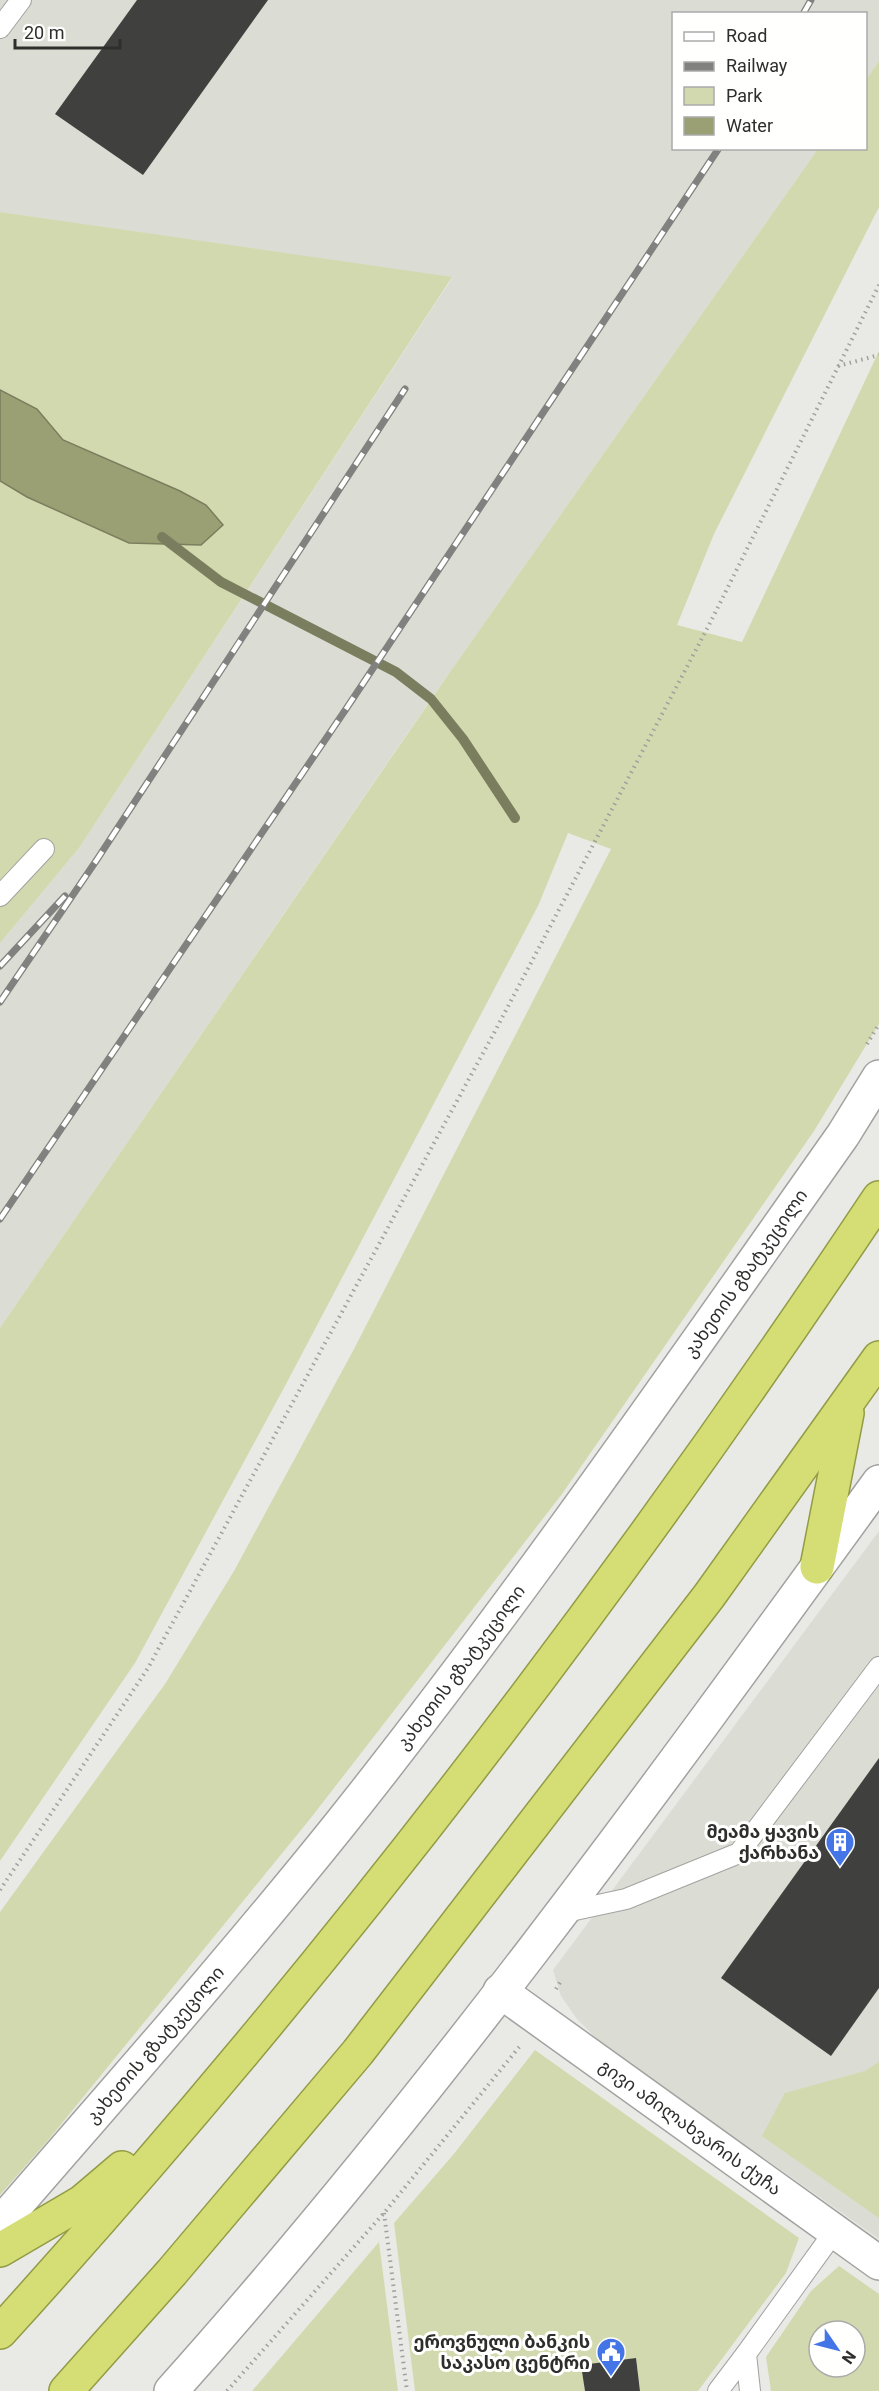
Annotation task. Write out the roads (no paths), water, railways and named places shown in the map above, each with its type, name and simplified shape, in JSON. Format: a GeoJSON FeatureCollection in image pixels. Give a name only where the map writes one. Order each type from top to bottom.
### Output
{"type":"FeatureCollection","features":[{"type":"Feature","properties":{"kind":"highway"},"geometry":{"type":"LineString","coordinates":[[0,2332],[202,2101],[336,1939],[482,1754],[770,1362],[879,1198]]}},
{"type":"Feature","properties":{"kind":"highway"},"geometry":{"type":"LineString","coordinates":[[66,2391],[172,2272],[358,2052],[709,1596],[849,1404],[879,1358]]}},
{"type":"Feature","properties":{"kind":"highway"},"geometry":{"type":"LineString","coordinates":[[817,1567],[849,1404]]}},
{"type":"Feature","properties":{"kind":"highway"},"geometry":{"type":"LineString","coordinates":[[0,2250],[82,2202],[202,2101]]}},
{"type":"Feature","properties":{"kind":"street","name":"კახეთის გზატკეცილი"},"geometry":{"type":"LineString","coordinates":[[0,2224],[138,2065],[341,1822],[573,1518],[843,1134],[879,1077]]}},
{"type":"Feature","properties":{"kind":"street"},"geometry":{"type":"LineString","coordinates":[[171,2391],[276,2274],[500,1991],[879,1482]]}},
{"type":"Feature","properties":{"kind":"street","name":"გივი ამილახვარის ქუჩა"},"geometry":{"type":"LineString","coordinates":[[500,1991],[879,2263]]}},
{"type":"Feature","properties":{"kind":"lane"},"geometry":{"type":"LineString","coordinates":[[0,28],[21,0]]}},
{"type":"Feature","properties":{"kind":"lane"},"geometry":{"type":"LineString","coordinates":[[0,896],[44,849]]}},
{"type":"Feature","properties":{"kind":"lane"},"geometry":{"type":"LineString","coordinates":[[559,1914],[626,1899],[739,1853],[879,1667]]}},
{"type":"Feature","properties":{"kind":"lane"},"geometry":{"type":"LineString","coordinates":[[718,2391],[834,2232]]}},
{"type":"Feature","properties":{"kind":"lane"},"geometry":{"type":"LineString","coordinates":[[746,2354],[750,2391]]}},
{"type":"Feature","properties":{"kind":"water"},"geometry":{"type":"Polygon","coordinates":[[[0,390],[37,409],[63,440],[180,491],[206,505],[223,525],[201,545],[129,543],[27,497],[0,481],[0,390]]]}},
{"type":"Feature","properties":{"kind":"waterway"},"geometry":{"type":"LineString","coordinates":[[162,537],[221,582],[396,672],[431,699],[463,739],[515,818]]}},
{"type":"Feature","properties":{"kind":"railway"},"geometry":{"type":"LineString","coordinates":[[804,12],[811,0]]}},
{"type":"Feature","properties":{"kind":"railway"},"geometry":{"type":"LineString","coordinates":[[0,1219],[346,709],[718,150]]}},
{"type":"Feature","properties":{"kind":"railway"},"geometry":{"type":"LineString","coordinates":[[0,1002],[96,861],[405,389]]}},
{"type":"Feature","properties":{"kind":"railway"},"geometry":{"type":"LineString","coordinates":[[0,966],[65,896]]}},
{"type":"Feature","properties":{"kind":"place","name":"მეამა ყავის ქარხანა"},"geometry":{"type":"Point","coordinates":[840,1868]}},
{"type":"Feature","properties":{"kind":"place","name":"ეროვნული ბანკის საკასო ცენტრი"},"geometry":{"type":"Point","coordinates":[611,2378]}}]}
